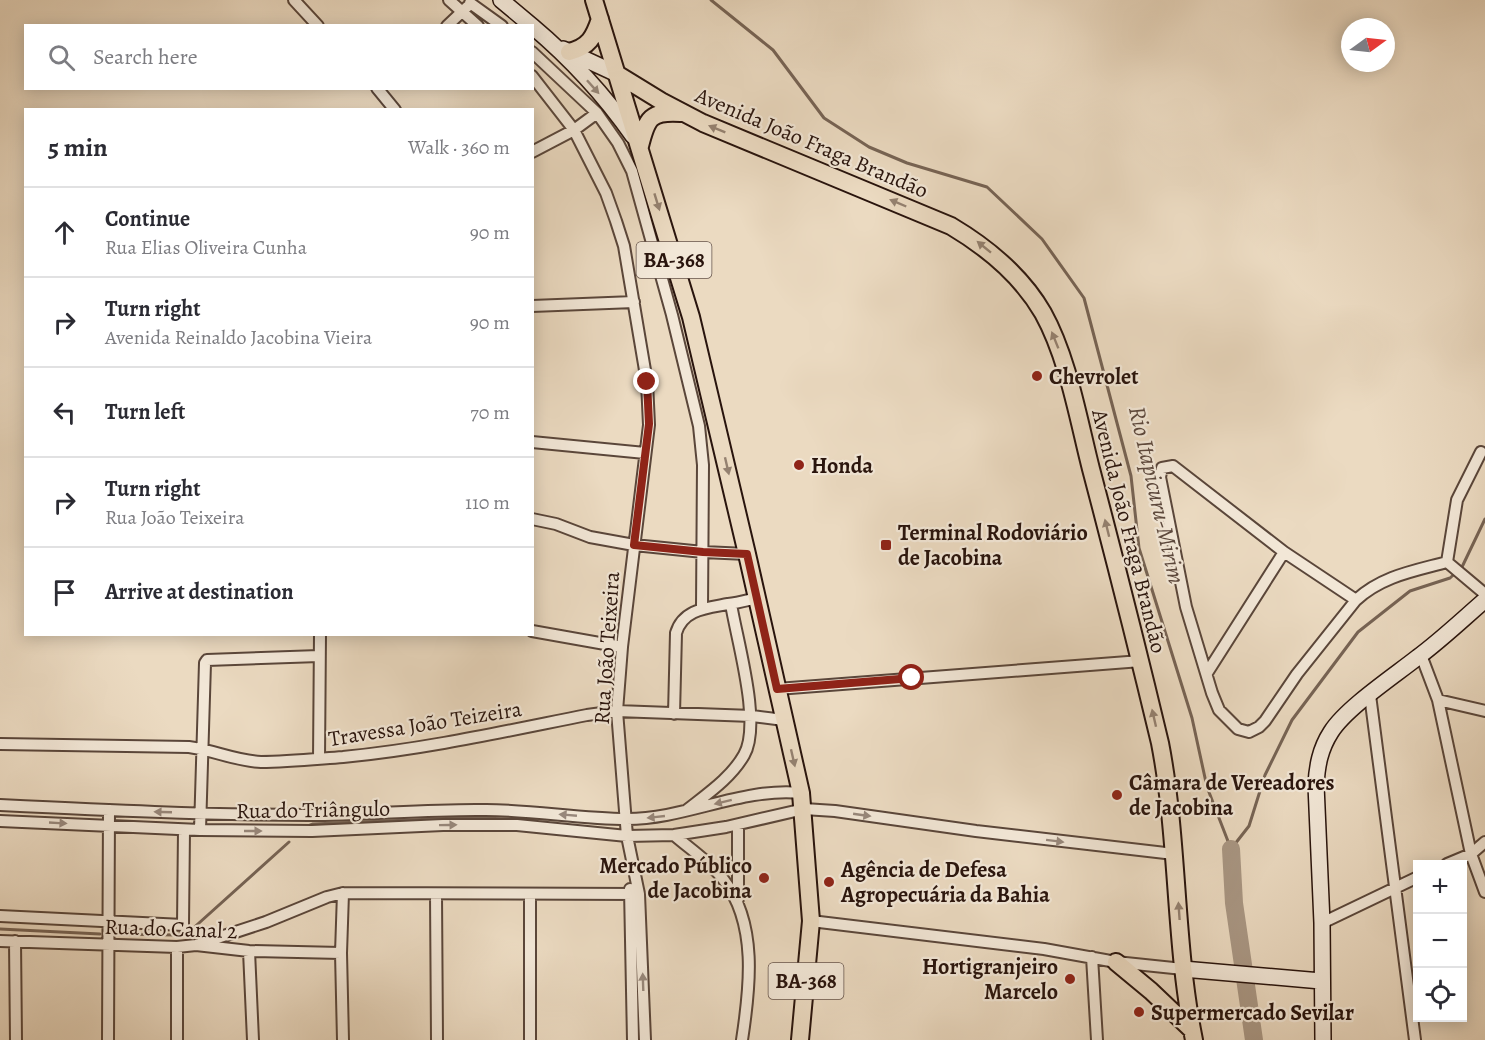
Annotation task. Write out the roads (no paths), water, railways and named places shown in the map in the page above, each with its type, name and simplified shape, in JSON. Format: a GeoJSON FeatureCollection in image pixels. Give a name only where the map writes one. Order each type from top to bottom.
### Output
{"type":"FeatureCollection","features":[{"type":"Feature","properties":{"kind":"main road"},"geometry":{"type":"LineString","coordinates":[[501,0],[530,24]]}},
{"type":"Feature","properties":{"kind":"main road"},"geometry":{"type":"LineString","coordinates":[[594,1],[640,146]]}},
{"type":"Feature","properties":{"kind":"main road"},"geometry":{"type":"LineString","coordinates":[[569,52],[588,44],[600,19]]}},
{"type":"Feature","properties":{"kind":"main road"},"geometry":{"type":"LineString","coordinates":[[534,28],[554,44],[604,99],[640,146]]}},
{"type":"Feature","properties":{"kind":"main road"},"geometry":{"type":"LineString","coordinates":[[554,44],[617,74]]}},
{"type":"Feature","properties":{"kind":"main road","name":"Avenida João Fraga Brandão"},"geometry":{"type":"LineString","coordinates":[[617,74],[685,114],[951,226],[978,242],[1013,273],[1042,312],[1056,341],[1077,414],[1141,661],[1165,772],[1190,970],[1193,1035]]}},
{"type":"Feature","properties":{"kind":"main road"},"geometry":{"type":"LineString","coordinates":[[640,146],[645,126],[654,115],[662,112],[685,114]]}},
{"type":"Feature","properties":{"kind":"main road","name":"BA-368"},"geometry":{"type":"LineString","coordinates":[[640,146],[639,168],[689,311],[705,375],[802,801],[811,921],[800,1040]]}},
{"type":"Feature","properties":{"kind":"main road"},"geometry":{"type":"LineString","coordinates":[[1323,1040],[1322,923],[1316,785],[1322,748],[1331,731],[1343,718],[1421,656],[1485,600]]}},
{"type":"Feature","properties":{"kind":"main road"},"geometry":{"type":"LineString","coordinates":[[1116,962],[1151,991],[1193,1035]]}},
{"type":"Feature","properties":{"kind":"main road"},"geometry":{"type":"LineString","coordinates":[[1190,970],[1322,981]]}},
{"type":"Feature","properties":{"kind":"street"},"geometry":{"type":"LineString","coordinates":[[294,0],[316,24]]}},
{"type":"Feature","properties":{"kind":"street"},"geometry":{"type":"LineString","coordinates":[[449,0],[468,5],[499,24]]}},
{"type":"Feature","properties":{"kind":"street"},"geometry":{"type":"LineString","coordinates":[[449,24],[468,5]]}},
{"type":"Feature","properties":{"kind":"street"},"geometry":{"type":"LineString","coordinates":[[468,5],[477,24]]}},
{"type":"Feature","properties":{"kind":"street"},"geometry":{"type":"LineString","coordinates":[[534,54],[597,113],[639,168],[701,440],[703,465],[702,608]]}},
{"type":"Feature","properties":{"kind":"street","name":"Rua João Teixeira"},"geometry":{"type":"LineString","coordinates":[[534,79],[574,130],[606,193],[616,221],[624,246],[634,302],[648,404],[649,424],[622,647],[617,711],[627,836],[633,871],[637,960]]}},
{"type":"Feature","properties":{"kind":"street"},"geometry":{"type":"LineString","coordinates":[[378,90],[393,108]]}},
{"type":"Feature","properties":{"kind":"street"},"geometry":{"type":"LineString","coordinates":[[534,151],[574,130],[597,113]]}},
{"type":"Feature","properties":{"kind":"street"},"geometry":{"type":"LineString","coordinates":[[534,306],[634,302]]}},
{"type":"Feature","properties":{"kind":"street"},"geometry":{"type":"LineString","coordinates":[[672,315],[689,311]]}},
{"type":"Feature","properties":{"kind":"street"},"geometry":{"type":"LineString","coordinates":[[701,440],[720,438]]}},
{"type":"Feature","properties":{"kind":"street"},"geometry":{"type":"LineString","coordinates":[[534,442],[645,453]]}},
{"type":"Feature","properties":{"kind":"street"},"geometry":{"type":"LineString","coordinates":[[1454,568],[1457,500],[1481,452]]}},
{"type":"Feature","properties":{"kind":"street"},"geometry":{"type":"LineString","coordinates":[[1356,600],[1284,552],[1173,466],[1162,468],[1160,477],[1186,607],[1219,710],[1244,732],[1254,730],[1265,721],[1297,674],[1356,600],[1367,590],[1385,580],[1454,568],[1485,594]]}},
{"type":"Feature","properties":{"kind":"street"},"geometry":{"type":"LineString","coordinates":[[534,519],[556,524],[590,537],[634,545],[747,554]]}},
{"type":"Feature","properties":{"kind":"street"},"geometry":{"type":"LineString","coordinates":[[1208,673],[1284,552]]}},
{"type":"Feature","properties":{"kind":"street"},"geometry":{"type":"LineString","coordinates":[[674,714],[676,633],[681,621],[702,608],[757,598]]}},
{"type":"Feature","properties":{"kind":"street"},"geometry":{"type":"LineString","coordinates":[[684,812],[713,790],[734,770],[749,745],[752,716],[730,604]]}},
{"type":"Feature","properties":{"kind":"street"},"geometry":{"type":"LineString","coordinates":[[534,631],[622,647]]}},
{"type":"Feature","properties":{"kind":"street"},"geometry":{"type":"LineString","coordinates":[[319,759],[320,636]]}},
{"type":"Feature","properties":{"kind":"street"},"geometry":{"type":"LineString","coordinates":[[200,830],[207,660],[319,656]]}},
{"type":"Feature","properties":{"kind":"street"},"geometry":{"type":"LineString","coordinates":[[1421,656],[1438,700],[1471,854],[1485,892]]}},
{"type":"Feature","properties":{"kind":"street"},"geometry":{"type":"LineString","coordinates":[[777,689],[1141,661]]}},
{"type":"Feature","properties":{"kind":"street"},"geometry":{"type":"LineString","coordinates":[[1370,695],[1415,1040]]}},
{"type":"Feature","properties":{"kind":"street"},"geometry":{"type":"LineString","coordinates":[[1438,700],[1485,711]]}},
{"type":"Feature","properties":{"kind":"street","name":"Travessa João Teizeira"},"geometry":{"type":"LineString","coordinates":[[0,744],[182,747],[203,749],[247,761],[319,759],[409,750],[617,711],[752,716],[784,720]]}},
{"type":"Feature","properties":{"kind":"street","name":"Rua do Triângulo"},"geometry":{"type":"LineString","coordinates":[[0,805],[311,815],[488,810],[626,819],[667,816],[756,794],[786,791],[802,801],[1174,854]]}},
{"type":"Feature","properties":{"kind":"street","name":"Rua do Triângulo"},"geometry":{"type":"LineString","coordinates":[[0,821],[184,830],[312,831],[443,825],[517,825],[627,836],[674,835],[738,825],[802,801]]}},
{"type":"Feature","properties":{"kind":"street"},"geometry":{"type":"LineString","coordinates":[[108,1040],[109,810]]}},
{"type":"Feature","properties":{"kind":"street"},"geometry":{"type":"LineString","coordinates":[[738,825],[738,906]]}},
{"type":"Feature","properties":{"kind":"street","name":"Rua do Canal 2"},"geometry":{"type":"LineString","coordinates":[[0,916],[183,925],[184,830]]}},
{"type":"Feature","properties":{"kind":"street"},"geometry":{"type":"LineString","coordinates":[[674,835],[722,877],[732,892],[745,926],[749,976],[742,1040]]}},
{"type":"Feature","properties":{"kind":"street"},"geometry":{"type":"LineString","coordinates":[[1457,860],[1471,854],[1485,842]]}},
{"type":"Feature","properties":{"kind":"street"},"geometry":{"type":"LineString","coordinates":[[1322,923],[1413,879]]}},
{"type":"Feature","properties":{"kind":"street"},"geometry":{"type":"LineString","coordinates":[[196,945],[343,893],[634,894]]}},
{"type":"Feature","properties":{"kind":"street"},"geometry":{"type":"LineString","coordinates":[[343,893],[341,954],[343,1040]]}},
{"type":"Feature","properties":{"kind":"street"},"geometry":{"type":"LineString","coordinates":[[436,894],[437,1040]]}},
{"type":"Feature","properties":{"kind":"street"},"geometry":{"type":"LineString","coordinates":[[530,894],[530,1040]]}},
{"type":"Feature","properties":{"kind":"street"},"geometry":{"type":"LineString","coordinates":[[811,921],[1044,949],[1116,962],[1190,970]]}},
{"type":"Feature","properties":{"kind":"street","name":"Rua do Canal 2"},"geometry":{"type":"LineString","coordinates":[[0,940],[110,945],[196,945],[249,951],[341,954]]}},
{"type":"Feature","properties":{"kind":"street"},"geometry":{"type":"LineString","coordinates":[[15,941],[16,1040]]}},
{"type":"Feature","properties":{"kind":"street"},"geometry":{"type":"LineString","coordinates":[[177,946],[177,1040]]}},
{"type":"Feature","properties":{"kind":"street"},"geometry":{"type":"LineString","coordinates":[[249,951],[253,1040]]}},
{"type":"Feature","properties":{"kind":"street"},"geometry":{"type":"LineString","coordinates":[[1092,957],[1097,1040]]}},
{"type":"Feature","properties":{"kind":"street"},"geometry":{"type":"LineString","coordinates":[[633,1040],[637,960]]}},
{"type":"Feature","properties":{"kind":"street"},"geometry":{"type":"LineString","coordinates":[[637,960],[645,1040]]}},
{"type":"Feature","properties":{"kind":"waterway","name":"Rio Itapicuru-Mirim"},"geometry":{"type":"LineString","coordinates":[[711,0],[773,50],[824,118],[869,147],[907,163],[987,187],[1042,239],[1084,298],[1131,476],[1139,548],[1192,718],[1207,787],[1231,849]]}},
{"type":"Feature","properties":{"kind":"waterway"},"geometry":{"type":"LineString","coordinates":[[1231,849],[1249,826],[1265,775],[1292,720],[1358,632],[1410,591],[1450,578],[1462,567],[1485,519]]}},
{"type":"Feature","properties":{"kind":"waterway"},"geometry":{"type":"LineString","coordinates":[[308,826],[507,816],[564,820]]}},
{"type":"Feature","properties":{"kind":"waterway"},"geometry":{"type":"LineString","coordinates":[[117,934],[175,935],[189,932],[289,842]]}},
{"type":"Feature","properties":{"kind":"waterway","name":"Rio Itapicuru-Mirim"},"geometry":{"type":"LineString","coordinates":[[1231,849],[1234,903],[1254,1040]]}},
{"type":"Feature","properties":{"kind":"waterway"},"geometry":{"type":"LineString","coordinates":[[0,929],[100,934]]}},
{"type":"Feature","properties":{"kind":"place","name":"Chevrolet"},"geometry":{"type":"Point","coordinates":[1037,376]}},
{"type":"Feature","properties":{"kind":"place","name":"Honda"},"geometry":{"type":"Point","coordinates":[799,465]}},
{"type":"Feature","properties":{"kind":"place","name":"Terminal Rodoviário de Jacobina"},"geometry":{"type":"Point","coordinates":[886,545]}},
{"type":"Feature","properties":{"kind":"place","name":"Câmara de Vereadores de Jacobina"},"geometry":{"type":"Point","coordinates":[1117,795]}},
{"type":"Feature","properties":{"kind":"place","name":"Mercado Público de Jacobina"},"geometry":{"type":"Point","coordinates":[764,878]}},
{"type":"Feature","properties":{"kind":"place","name":"Agência de Defesa Agropecuária da Bahia"},"geometry":{"type":"Point","coordinates":[829,882]}},
{"type":"Feature","properties":{"kind":"place","name":"Hortigranjeiro Marcelo"},"geometry":{"type":"Point","coordinates":[1070,979]}},
{"type":"Feature","properties":{"kind":"place","name":"Supermercado Sevilar"},"geometry":{"type":"Point","coordinates":[1139,1012]}}]}
